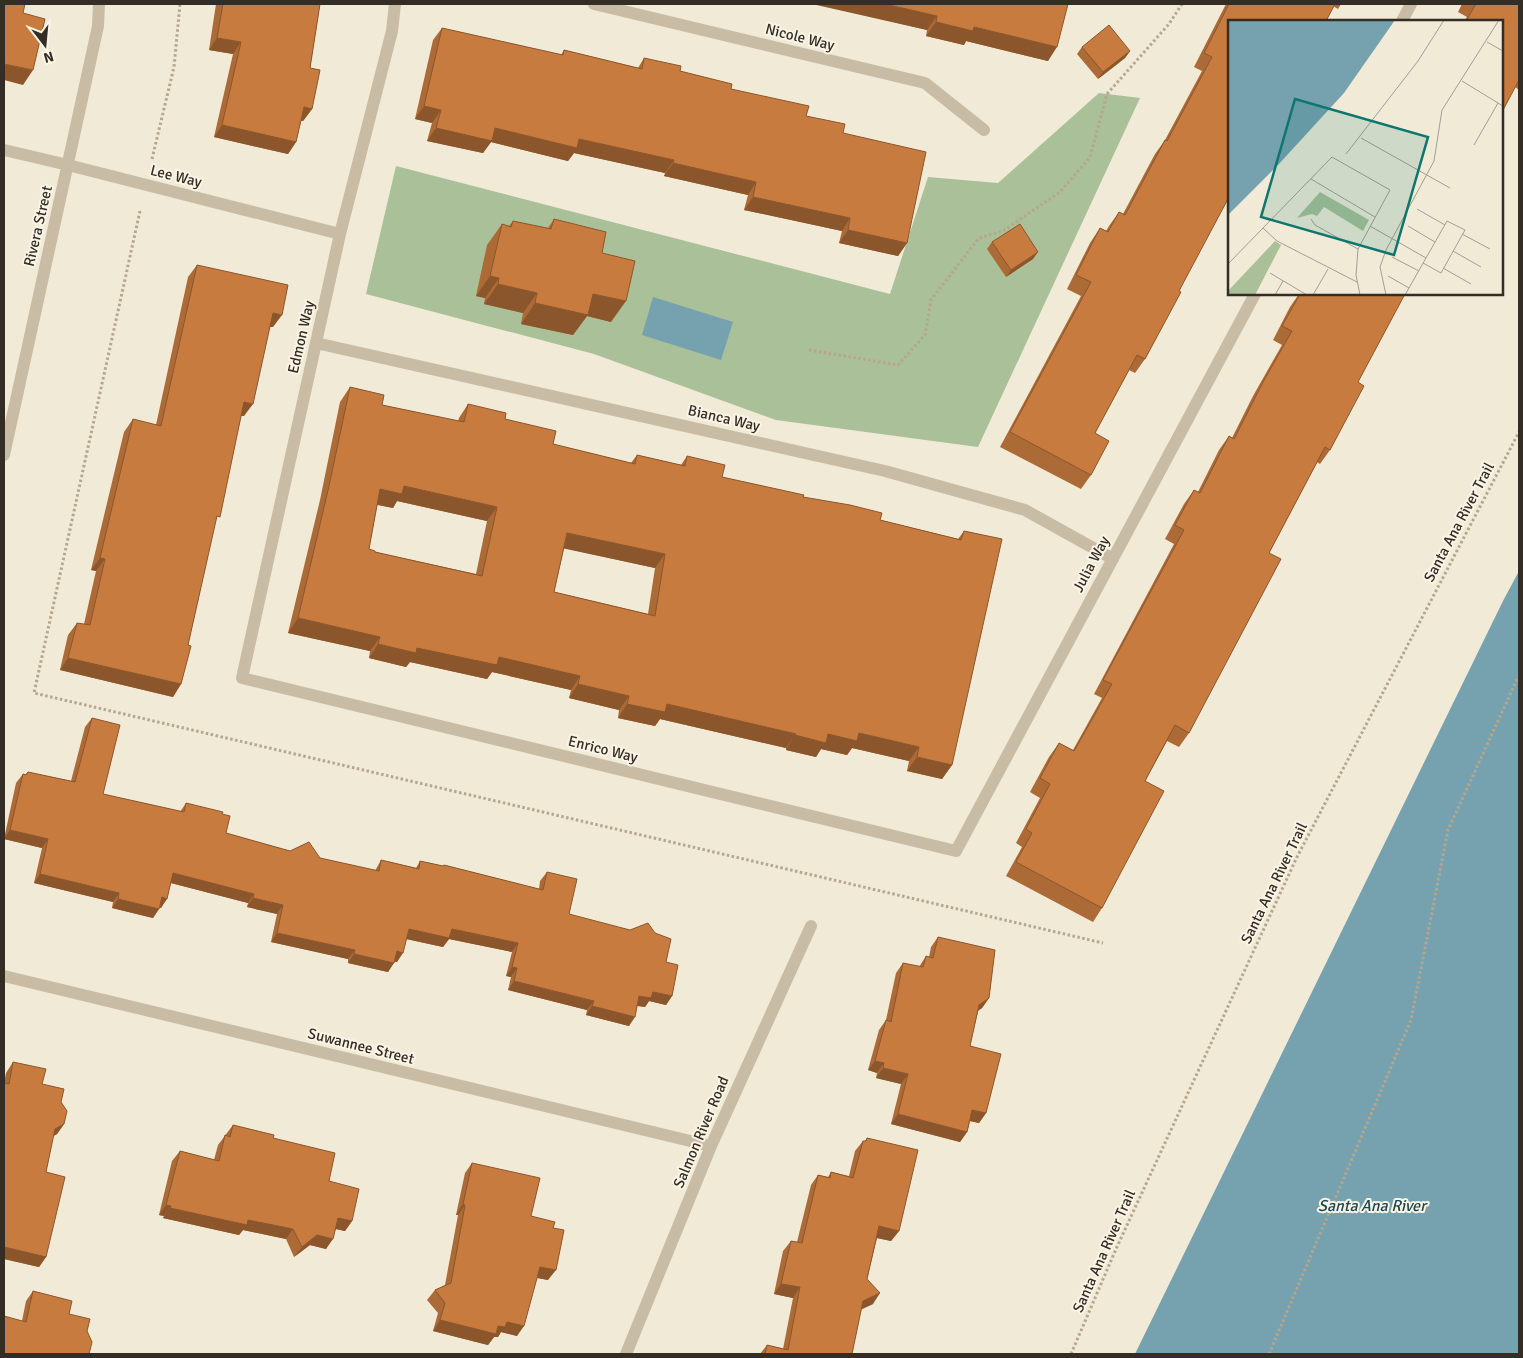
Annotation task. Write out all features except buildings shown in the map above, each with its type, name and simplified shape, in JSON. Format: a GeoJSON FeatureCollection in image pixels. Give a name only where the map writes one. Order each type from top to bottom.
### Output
{"type":"FeatureCollection","features":[{"type":"Feature","properties":{"kind":"street","name":"Rivera Street"},"geometry":{"type":"LineString","coordinates":[[4,455],[98,26],[99,4]]}},
{"type":"Feature","properties":{"kind":"street","name":"Edmon Way"},"geometry":{"type":"LineString","coordinates":[[242,678],[340,234],[392,31],[395,4]]}},
{"type":"Feature","properties":{"kind":"street","name":"Nicole Way"},"geometry":{"type":"LineString","coordinates":[[594,4],[925,84],[984,130]]}},
{"type":"Feature","properties":{"kind":"street"},"geometry":{"type":"LineString","coordinates":[[1403,20],[1411,4]]}},
{"type":"Feature","properties":{"kind":"street","name":"Lee Way"},"geometry":{"type":"LineString","coordinates":[[4,150],[340,234]]}},
{"type":"Feature","properties":{"kind":"street","name":"Julia Way"},"geometry":{"type":"LineString","coordinates":[[956,851],[1254,295]]}},
{"type":"Feature","properties":{"kind":"street","name":"Bianca Way"},"geometry":{"type":"LineString","coordinates":[[316,343],[885,471],[1025,510],[1113,559]]}},
{"type":"Feature","properties":{"kind":"street","name":"Enrico Way"},"geometry":{"type":"LineString","coordinates":[[242,678],[956,851]]}},
{"type":"Feature","properties":{"kind":"street","name":"Salmon River Road"},"geometry":{"type":"LineString","coordinates":[[626,1354],[711,1146],[811,926]]}},
{"type":"Feature","properties":{"kind":"street","name":"Suwannee Street"},"geometry":{"type":"LineString","coordinates":[[4,976],[711,1146]]}},
{"type":"Feature","properties":{"kind":"path"},"geometry":{"type":"LineString","coordinates":[[180,4],[174,67],[146,185],[34,693],[1103,943]]}},
{"type":"Feature","properties":{"kind":"path"},"geometry":{"type":"LineString","coordinates":[[809,350],[898,365],[925,335],[931,300],[979,238],[1003,231],[1060,192],[1090,157],[1107,94],[1169,24],[1182,4]]}},
{"type":"Feature","properties":{"kind":"path","name":"Santa Ana River Trail"},"geometry":{"type":"LineString","coordinates":[[1071,1354],[1116,1248],[1297,857],[1519,432]]}},
{"type":"Feature","properties":{"kind":"path"},"geometry":{"type":"LineString","coordinates":[[1269,1354],[1411,1020],[1448,830],[1519,675]]}},
{"type":"Feature","properties":{"kind":"green space"},"geometry":{"type":"Polygon","coordinates":[[[1099,93],[1140,98],[978,447],[776,420],[594,354],[366,294],[396,166],[890,294],[928,177],[998,183],[1099,93]]]}},
{"type":"Feature","properties":{"kind":"water"},"geometry":{"type":"Polygon","coordinates":[[[653,297],[733,322],[721,360],[642,335],[653,297]]]}},
{"type":"Feature","properties":{"kind":"water","name":"Santa Ana River"},"geometry":{"type":"Polygon","coordinates":[[[1519,571],[1519,1354],[1135,1354],[1503,601],[1519,571]]]}}]}
